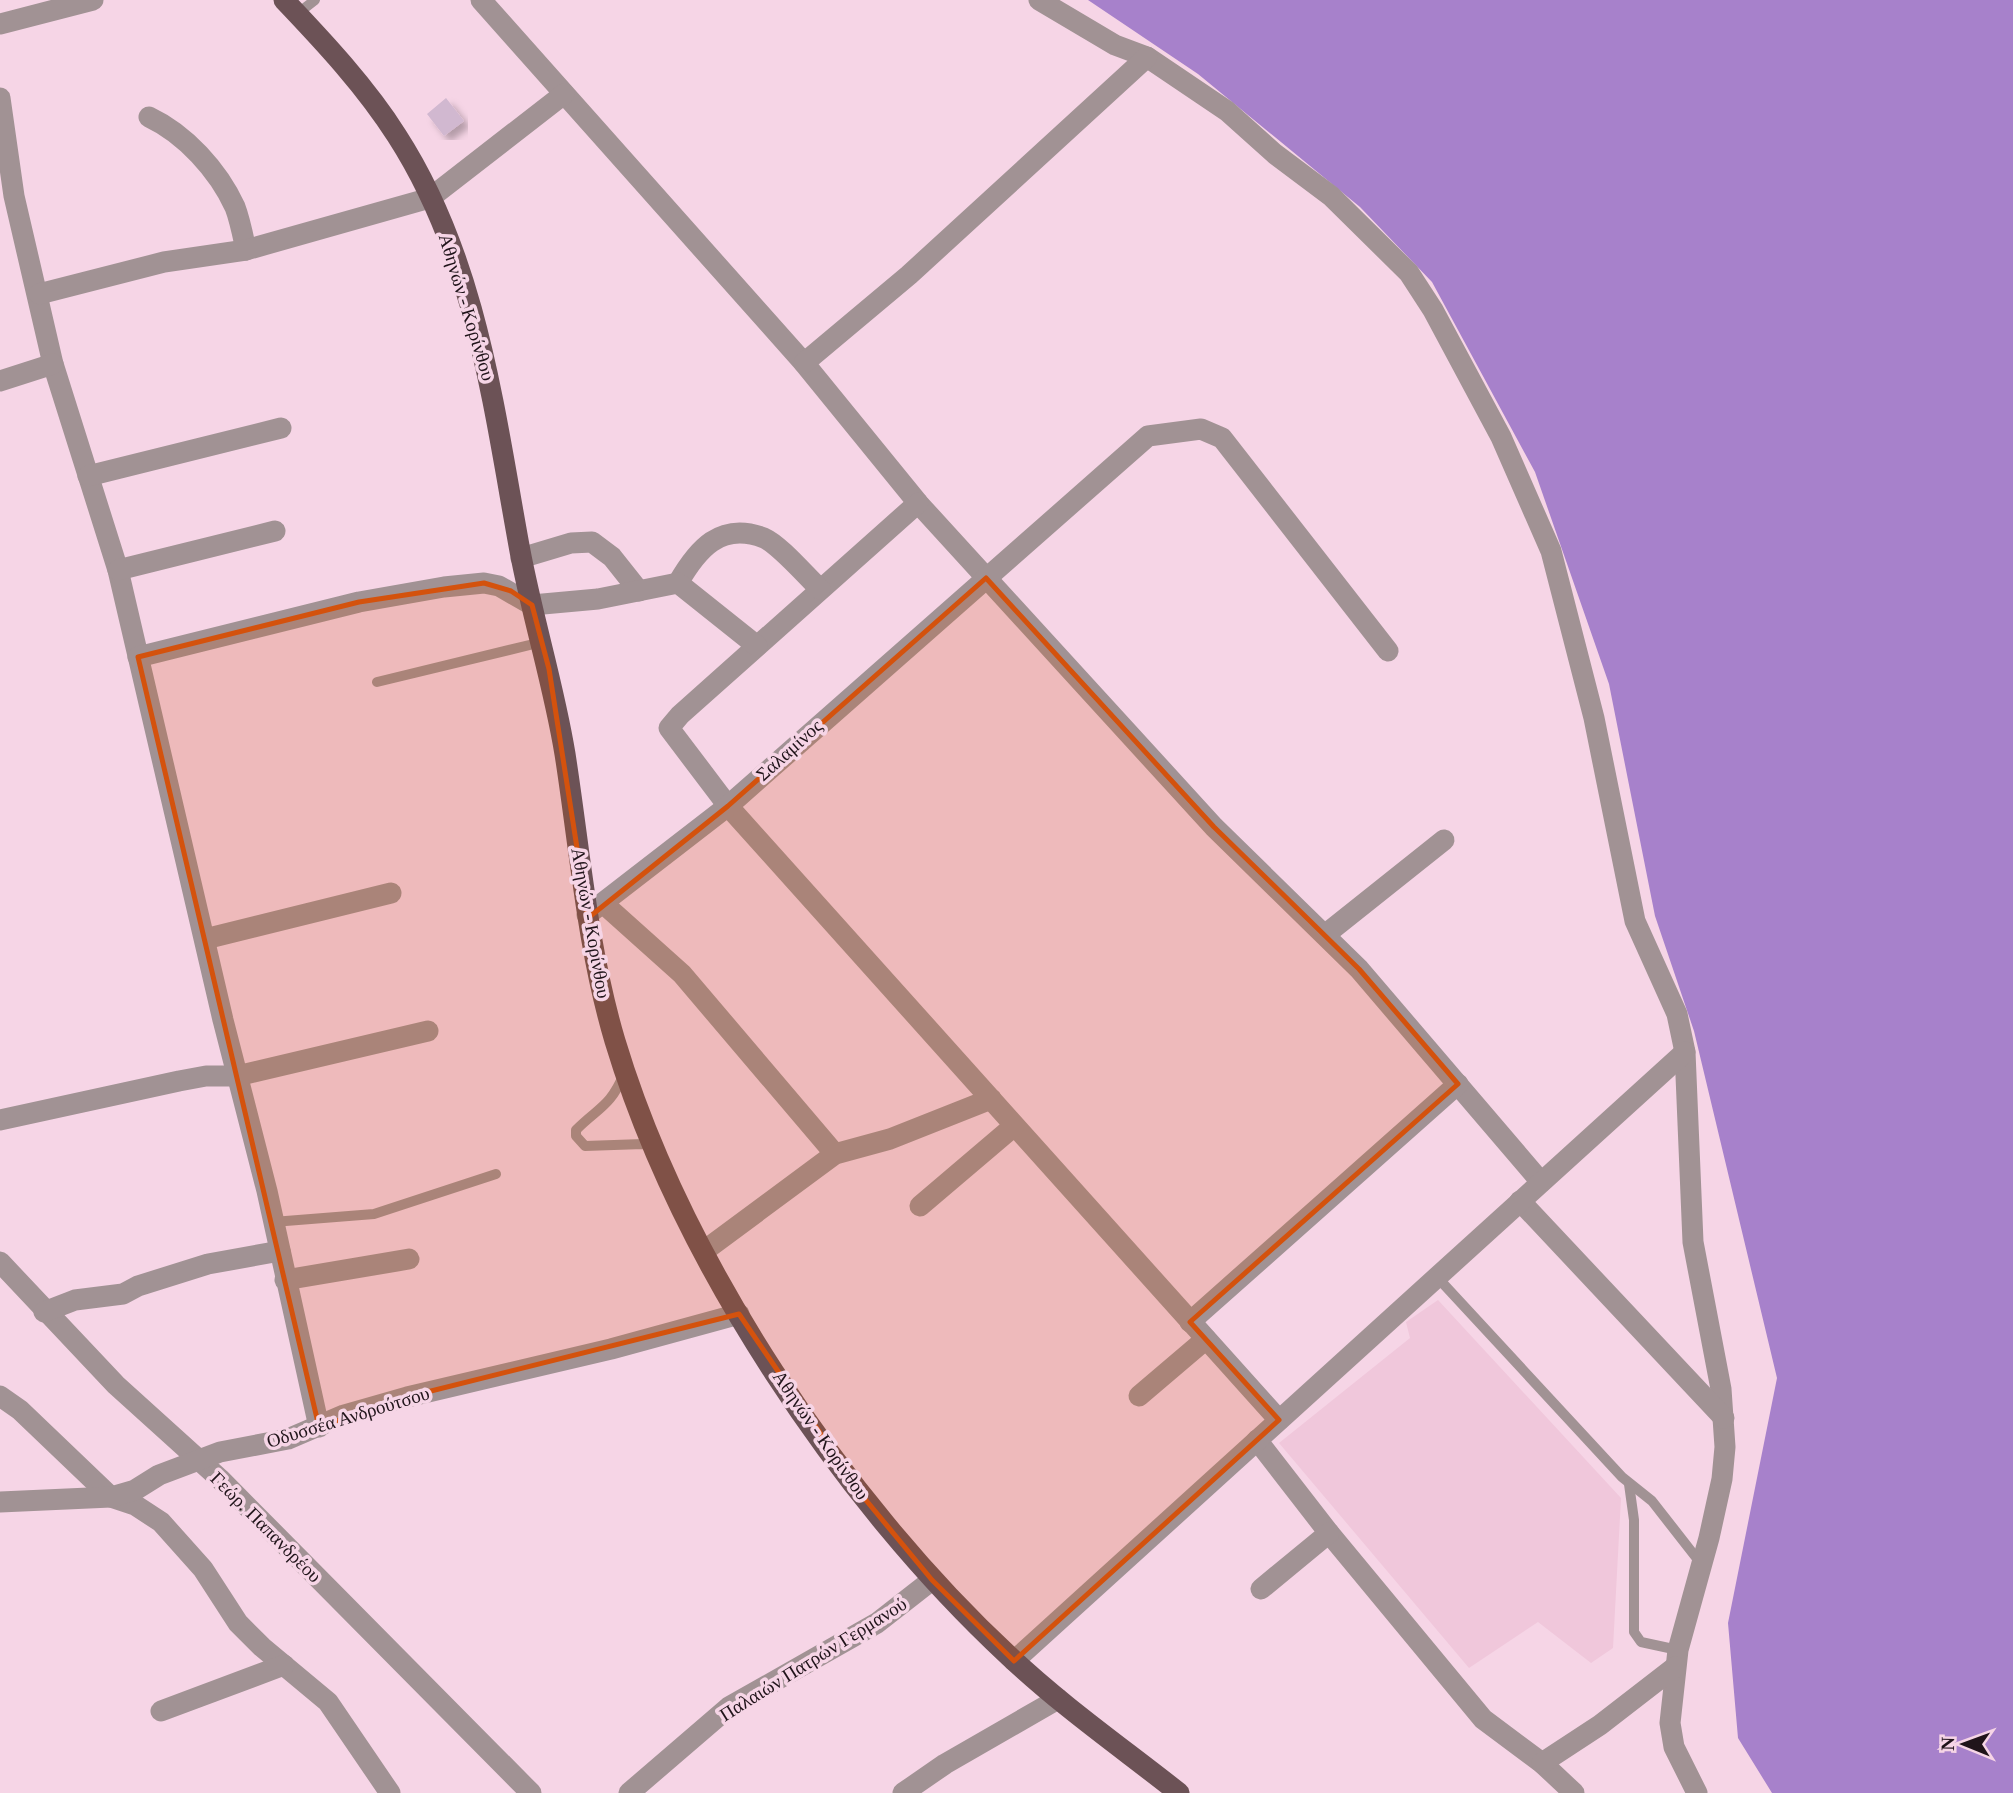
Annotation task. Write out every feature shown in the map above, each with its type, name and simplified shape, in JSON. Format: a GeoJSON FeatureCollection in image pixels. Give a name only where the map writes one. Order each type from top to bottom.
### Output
{"type":"FeatureCollection","features":[{"type":"Feature","properties":{"kind":"main road","name":"Αθηνών - Κορίνθου"},"geometry":{"type":"LineString","coordinates":[[291,7],[380,111],[410,156],[446,234],[481,342],[501,433],[522,558],[542,642],[596,910],[595,967],[625,1071],[654,1147],[704,1251],[739,1314],[834,1458],[932,1580],[1014,1661],[1178,1793]]}},
{"type":"Feature","properties":{"kind":"street"},"geometry":{"type":"LineString","coordinates":[[0,24],[93,0]]}},
{"type":"Feature","properties":{"kind":"street"},"geometry":{"type":"LineString","coordinates":[[481,0],[804,363],[918,503],[1214,827],[1326,934],[1541,1182]]}},
{"type":"Feature","properties":{"kind":"street"},"geometry":{"type":"LineString","coordinates":[[1039,0],[1115,45],[1147,57],[1227,111],[1275,154],[1331,196],[1409,273],[1450,340],[1518,472],[1550,551],[1594,718],[1635,921],[1677,1014],[1685,1052],[1693,1242],[1724,1418],[1722,1479],[1676,1658],[1670,1723],[1674,1747],[1697,1793]]}},
{"type":"Feature","properties":{"kind":"street"},"geometry":{"type":"LineString","coordinates":[[804,363],[909,275],[1147,57]]}},
{"type":"Feature","properties":{"kind":"street"},"geometry":{"type":"LineString","coordinates":[[39,294],[164,262],[246,250],[430,198],[564,94]]}},
{"type":"Feature","properties":{"kind":"street"},"geometry":{"type":"LineString","coordinates":[[0,98],[14,196],[53,363],[118,570],[319,1427]]}},
{"type":"Feature","properties":{"kind":"street"},"geometry":{"type":"LineString","coordinates":[[149,117],[172,128],[217,177],[235,208],[246,250]]}},
{"type":"Feature","properties":{"kind":"street"},"geometry":{"type":"LineString","coordinates":[[0,381],[53,363]]}},
{"type":"Feature","properties":{"kind":"street"},"geometry":{"type":"LineString","coordinates":[[88,476],[281,428]]}},
{"type":"Feature","properties":{"kind":"street","name":"Σαλαμίνος"},"geometry":{"type":"LineString","coordinates":[[596,910],[728,806],[1148,436],[1201,429],[1223,438],[1388,651]]}},
{"type":"Feature","properties":{"kind":"street"},"geometry":{"type":"LineString","coordinates":[[918,503],[680,715],[669,728],[728,806],[1279,1420]]}},
{"type":"Feature","properties":{"kind":"street"},"geometry":{"type":"LineString","coordinates":[[118,570],[275,531]]}},
{"type":"Feature","properties":{"kind":"street"},"geometry":{"type":"LineString","coordinates":[[138,657],[359,602],[444,587],[484,583],[499,586],[532,605],[598,599],[678,583],[705,543],[729,535],[746,534],[766,539],[820,589]]}},
{"type":"Feature","properties":{"kind":"street"},"geometry":{"type":"LineString","coordinates":[[522,558],[571,543],[592,542],[612,557],[639,591]]}},
{"type":"Feature","properties":{"kind":"street"},"geometry":{"type":"LineString","coordinates":[[678,583],[757,646]]}},
{"type":"Feature","properties":{"kind":"street"},"geometry":{"type":"LineString","coordinates":[[1326,934],[1444,840]]}},
{"type":"Feature","properties":{"kind":"street"},"geometry":{"type":"LineString","coordinates":[[205,940],[391,893]]}},
{"type":"Feature","properties":{"kind":"street"},"geometry":{"type":"LineString","coordinates":[[596,910],[682,974],[835,1154]]}},
{"type":"Feature","properties":{"kind":"street"},"geometry":{"type":"LineString","coordinates":[[0,1120],[179,1080],[206,1076],[237,1076],[428,1031]]}},
{"type":"Feature","properties":{"kind":"street"},"geometry":{"type":"LineString","coordinates":[[1014,1661],[1685,1052]]}},
{"type":"Feature","properties":{"kind":"street"},"geometry":{"type":"LineString","coordinates":[[1190,1322],[1458,1084]]}},
{"type":"Feature","properties":{"kind":"street"},"geometry":{"type":"LineString","coordinates":[[704,1251],[835,1154],[890,1139],[991,1099]]}},
{"type":"Feature","properties":{"kind":"street"},"geometry":{"type":"LineString","coordinates":[[920,1206],[1014,1126]]}},
{"type":"Feature","properties":{"kind":"street"},"geometry":{"type":"LineString","coordinates":[[1520,1201],[1724,1418]]}},
{"type":"Feature","properties":{"kind":"street"},"geometry":{"type":"LineString","coordinates":[[44,1312],[75,1300],[123,1294],[138,1286],[208,1264],[279,1251]]}},
{"type":"Feature","properties":{"kind":"street"},"geometry":{"type":"LineString","coordinates":[[285,1280],[409,1259]]}},
{"type":"Feature","properties":{"kind":"street","name":"Γεώρ. Παπανδρέου"},"geometry":{"type":"LineString","coordinates":[[0,1262],[44,1312],[196,1460],[220,1479],[531,1793]]}},
{"type":"Feature","properties":{"kind":"street","name":"Οδυσσέα Ανδρούτσου"},"geometry":{"type":"LineString","coordinates":[[0,1502],[111,1497],[135,1489],[159,1475],[196,1460],[220,1452],[288,1439],[344,1415],[407,1397],[611,1349],[739,1314]]}},
{"type":"Feature","properties":{"kind":"street"},"geometry":{"type":"LineString","coordinates":[[1139,1396],[1206,1339]]}},
{"type":"Feature","properties":{"kind":"street"},"geometry":{"type":"LineString","coordinates":[[0,1396],[20,1410],[111,1497],[135,1506],[161,1522],[202,1569],[238,1623],[328,1702],[390,1793]]}},
{"type":"Feature","properties":{"kind":"street"},"geometry":{"type":"LineString","coordinates":[[1257,1440],[1329,1533],[1483,1719],[1542,1763],[1574,1793]]}},
{"type":"Feature","properties":{"kind":"street"},"geometry":{"type":"LineString","coordinates":[[1261,1588],[1329,1533]]}},
{"type":"Feature","properties":{"kind":"street","name":"Παλαιών Πατρών Γερμανού"},"geometry":{"type":"LineString","coordinates":[[629,1793],[729,1707],[877,1623],[932,1580]]}},
{"type":"Feature","properties":{"kind":"street"},"geometry":{"type":"LineString","coordinates":[[1542,1763],[1600,1725],[1676,1658]]}},
{"type":"Feature","properties":{"kind":"street"},"geometry":{"type":"LineString","coordinates":[[161,1711],[284,1665]]}},
{"type":"Feature","properties":{"kind":"street"},"geometry":{"type":"LineString","coordinates":[[903,1793],[945,1764],[1058,1699]]}},
{"type":"Feature","properties":{"kind":"lane"},"geometry":{"type":"LineString","coordinates":[[291,7],[315,0]]}},
{"type":"Feature","properties":{"kind":"lane"},"geometry":{"type":"LineString","coordinates":[[377,682],[542,642]]}},
{"type":"Feature","properties":{"kind":"lane"},"geometry":{"type":"LineString","coordinates":[[625,1071],[616,1093],[602,1111],[576,1130],[576,1136],[585,1146],[643,1144],[654,1147]]}},
{"type":"Feature","properties":{"kind":"lane"},"geometry":{"type":"LineString","coordinates":[[273,1222],[374,1214],[496,1174]]}},
{"type":"Feature","properties":{"kind":"lane"},"geometry":{"type":"LineString","coordinates":[[1437,1277],[1629,1484],[1652,1500],[1702,1565]]}},
{"type":"Feature","properties":{"kind":"lane"},"geometry":{"type":"LineString","coordinates":[[1629,1484],[1634,1520],[1634,1632],[1641,1642],[1676,1658]]}},
{"type":"Feature","properties":{"kind":"highlighted area"},"geometry":{"type":"Polygon","coordinates":[[[986,578],[1214,827],[1359,969],[1458,1084],[1190,1322],[1279,1420],[1014,1661],[932,1580],[865,1499],[739,1314],[407,1397],[319,1427],[138,657],[359,602],[484,583],[511,591],[532,605],[549,669],[588,918],[728,806],[986,578]]]}},
{"type":"Feature","properties":{"kind":"shaded area"},"geometry":{"type":"Polygon","coordinates":[[[1088,0],[2013,0],[2013,1793],[1772,1793],[1738,1738],[1728,1623],[1777,1378],[1694,1031],[1655,916],[1609,684],[1535,472],[1432,282],[1360,207],[1198,74],[1088,0]]]}},
{"type":"Feature","properties":{"kind":"shaded area"},"geometry":{"type":"Polygon","coordinates":[[[1438,1300],[1621,1498],[1613,1648],[1591,1663],[1538,1622],[1469,1668],[1279,1443],[1410,1338],[1406,1322],[1438,1300]]]}},
{"type":"Feature","properties":{"kind":"building"},"geometry":{"type":"Polygon","coordinates":[[[446,98],[464,121],[444,136],[427,114],[446,98]]]}}]}
